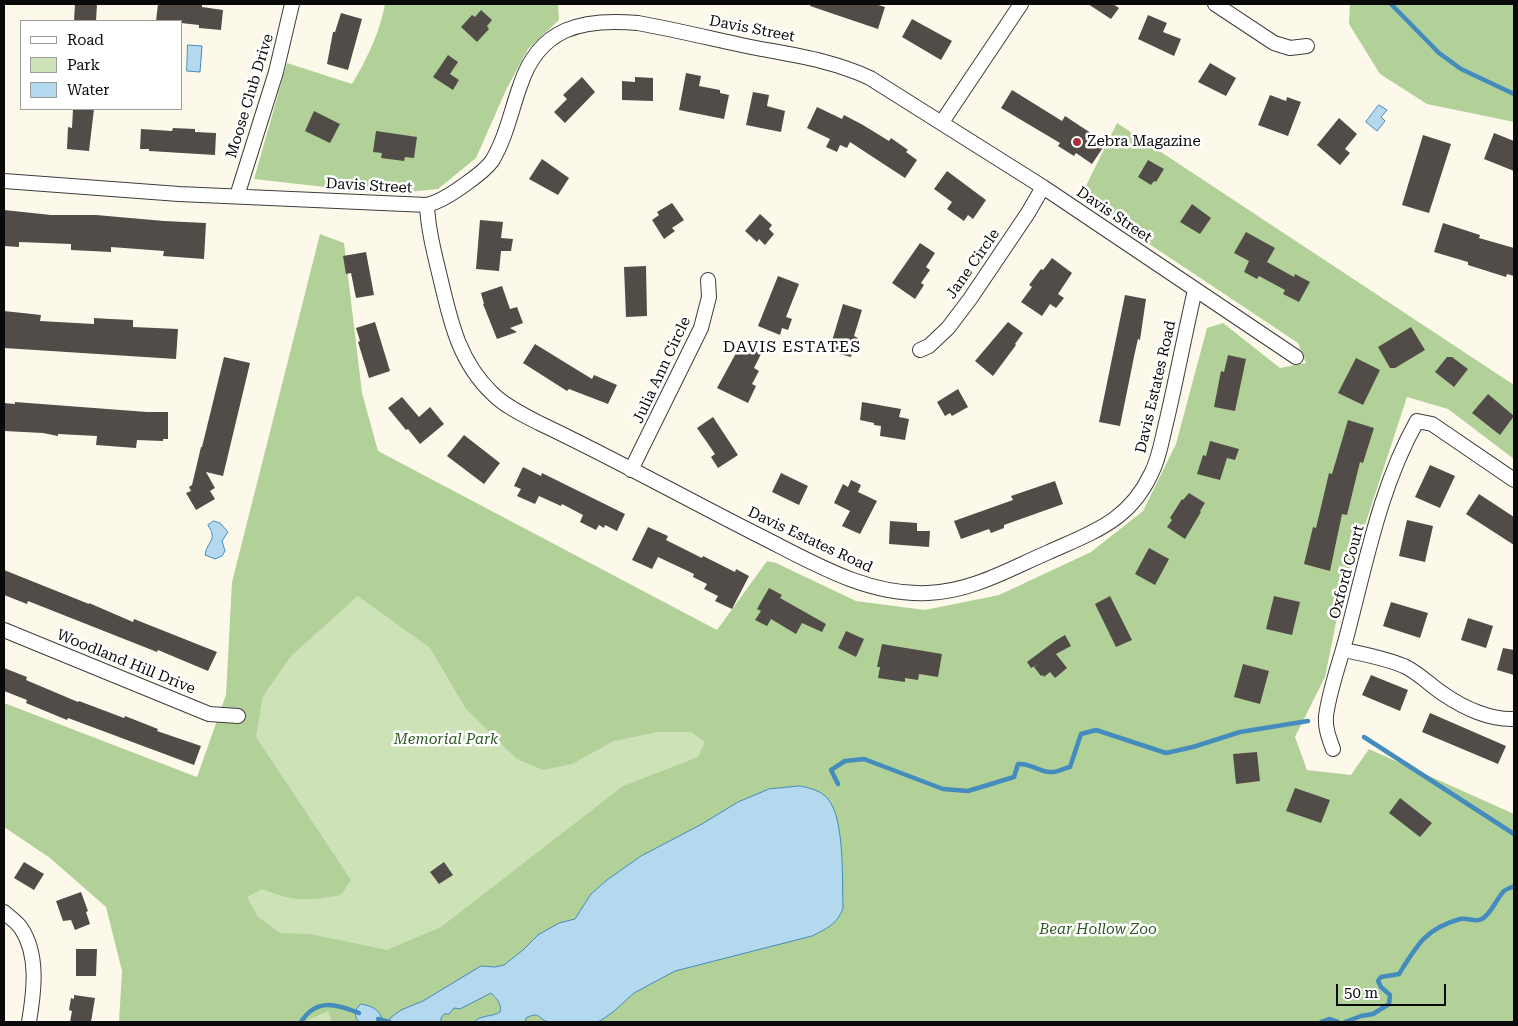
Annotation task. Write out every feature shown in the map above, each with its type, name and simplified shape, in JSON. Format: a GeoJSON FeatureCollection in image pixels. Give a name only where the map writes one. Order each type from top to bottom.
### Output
{"type":"FeatureCollection","features":[{"type":"Feature","properties":{"kind":"street","name":"Moose Club Drive"},"geometry":{"type":"LineString","coordinates":[[237,196],[276,72],[292,4]]}},
{"type":"Feature","properties":{"kind":"street"},"geometry":{"type":"LineString","coordinates":[[942,122],[1021,4]]}},
{"type":"Feature","properties":{"kind":"street"},"geometry":{"type":"LineString","coordinates":[[1216,4],[1274,43],[1290,48],[1307,46]]}},
{"type":"Feature","properties":{"kind":"street","name":"Davis Street"},"geometry":{"type":"LineString","coordinates":[[4,182],[179,194],[427,205],[450,195],[481,172],[491,162],[500,144],[521,83],[542,47],[559,34],[590,22],[621,21],[638,23],[828,62],[870,78],[1043,187],[1296,357]]}},
{"type":"Feature","properties":{"kind":"street","name":"Jane Circle"},"geometry":{"type":"LineString","coordinates":[[920,350],[929,346],[938,338],[959,313],[1028,213],[1043,187]]}},
{"type":"Feature","properties":{"kind":"street","name":"Davis Estates Road"},"geometry":{"type":"LineString","coordinates":[[427,205],[427,216],[457,341],[465,358],[494,394],[512,408],[812,562],[864,585],[895,592],[929,593],[959,589],[977,584],[1113,522],[1134,502],[1157,461],[1195,290]]}},
{"type":"Feature","properties":{"kind":"street","name":"Julia Ann Circle"},"geometry":{"type":"LineString","coordinates":[[631,470],[701,328],[709,297],[708,280]]}},
{"type":"Feature","properties":{"kind":"street","name":"Oxford Court"},"geometry":{"type":"LineString","coordinates":[[1333,749],[1327,734],[1326,717],[1334,682],[1381,504],[1404,444],[1417,421],[1432,424],[1514,480]]}},
{"type":"Feature","properties":{"kind":"street","name":"Woodland Hill Drive"},"geometry":{"type":"LineString","coordinates":[[4,630],[209,714],[238,716]]}},
{"type":"Feature","properties":{"kind":"street"},"geometry":{"type":"LineString","coordinates":[[1344,650],[1368,655],[1405,667],[1466,708],[1488,715],[1514,719]]}},
{"type":"Feature","properties":{"kind":"street"},"geometry":{"type":"LineString","coordinates":[[4,912],[20,927],[29,946],[34,981],[29,1022]]}},
{"type":"Feature","properties":{"kind":"green space"},"geometry":{"type":"Polygon","coordinates":[[[385,4],[558,4],[559,20],[528,49],[506,90],[476,158],[438,189],[387,194],[254,179],[287,63],[352,84],[372,45],[380,25],[385,4]]]}},
{"type":"Feature","properties":{"kind":"green space"},"geometry":{"type":"Polygon","coordinates":[[[1350,4],[1514,4],[1514,122],[1427,104],[1380,74],[1349,24],[1350,4]]]}},
{"type":"Feature","properties":{"kind":"green space","name":"Bear Hollow Zoo"},"geometry":{"type":"Polygon","coordinates":[[[1117,123],[1514,385],[1514,459],[1448,409],[1407,397],[1341,598],[1325,677],[1295,737],[1307,770],[1351,775],[1369,749],[1514,814],[1514,1022],[383,1022],[381,1016],[356,1018],[359,1022],[332,1022],[328,1011],[304,1022],[119,1022],[122,971],[106,907],[50,858],[4,827],[4,703],[197,777],[226,695],[232,582],[320,234],[344,243],[362,393],[378,451],[717,630],[767,561],[776,563],[856,601],[925,610],[999,595],[1091,552],[1143,511],[1176,444],[1207,328],[1223,323],[1280,368],[1306,363],[1298,343],[1080,198],[1117,123]],[[358,596],[291,656],[263,696],[256,737],[351,880],[341,895],[330,897],[292,898],[262,889],[247,897],[258,917],[280,933],[310,934],[387,950],[441,927],[623,786],[698,757],[705,742],[691,732],[658,732],[614,741],[572,764],[543,770],[517,759],[466,709],[430,648],[358,596]]]}},
{"type":"Feature","properties":{"kind":"green space","name":"Memorial Park"},"geometry":{"type":"Polygon","coordinates":[[[277,410],[921,751],[1514,1022],[151,1022],[221,734],[277,410]]]}},
{"type":"Feature","properties":{"kind":"water"},"geometry":{"type":"Polygon","coordinates":[[[188,45],[202,46],[200,72],[187,71],[188,45]]]}},
{"type":"Feature","properties":{"kind":"water"},"geometry":{"type":"Polygon","coordinates":[[[1379,105],[1387,110],[1381,117],[1385,121],[1377,131],[1366,122],[1379,105]]]}},
{"type":"Feature","properties":{"kind":"water"},"geometry":{"type":"Polygon","coordinates":[[[214,521],[220,523],[228,532],[222,541],[225,551],[222,556],[215,559],[205,555],[212,536],[208,525],[214,521]]]}},
{"type":"Feature","properties":{"kind":"water"},"geometry":{"type":"Polygon","coordinates":[[[800,786],[816,790],[828,799],[833,808],[840,835],[843,908],[835,922],[827,928],[812,936],[675,971],[634,993],[600,1021],[552,1023],[534,1015],[526,1018],[525,1022],[474,1022],[479,1018],[500,1012],[500,1004],[491,993],[460,1009],[454,1008],[449,1014],[444,1014],[441,1022],[390,1022],[390,1018],[401,1010],[423,1001],[481,966],[495,967],[504,965],[538,935],[559,923],[575,919],[591,894],[641,856],[702,824],[738,802],[769,789],[800,786]]]}},
{"type":"Feature","properties":{"kind":"water"},"geometry":{"type":"Polygon","coordinates":[[[361,1004],[375,1009],[380,1014],[383,1022],[359,1022],[355,1011],[361,1004]]]}},
{"type":"Feature","properties":{"kind":"building"},"geometry":{"type":"Polygon","coordinates":[[[75,4],[97,4],[96,20],[74,20],[75,4]]]}},
{"type":"Feature","properties":{"kind":"building"},"geometry":{"type":"Polygon","coordinates":[[[158,4],[202,4],[202,7],[223,10],[221,30],[199,28],[199,25],[182,23],[182,20],[156,20],[158,4]]]}},
{"type":"Feature","properties":{"kind":"building"},"geometry":{"type":"Polygon","coordinates":[[[811,4],[875,4],[885,7],[878,29],[810,6],[811,4]]]}},
{"type":"Feature","properties":{"kind":"building"},"geometry":{"type":"Polygon","coordinates":[[[1088,4],[1113,4],[1119,8],[1111,19],[1088,4]]]}},
{"type":"Feature","properties":{"kind":"building"},"geometry":{"type":"Polygon","coordinates":[[[481,10],[492,20],[487,26],[489,29],[477,42],[461,27],[472,15],[475,17],[481,10]]]}},
{"type":"Feature","properties":{"kind":"building"},"geometry":{"type":"Polygon","coordinates":[[[341,13],[362,19],[348,70],[327,64],[333,32],[335,32],[341,13]]]}},
{"type":"Feature","properties":{"kind":"building"},"geometry":{"type":"Polygon","coordinates":[[[1148,15],[1167,23],[1163,32],[1181,39],[1174,56],[1138,39],[1148,15]]]}},
{"type":"Feature","properties":{"kind":"building"},"geometry":{"type":"Polygon","coordinates":[[[912,19],[952,41],[941,60],[902,37],[912,19]]]}},
{"type":"Feature","properties":{"kind":"building"},"geometry":{"type":"Polygon","coordinates":[[[448,55],[458,62],[450,74],[459,80],[453,90],[433,77],[448,55]]]}},
{"type":"Feature","properties":{"kind":"building"},"geometry":{"type":"Polygon","coordinates":[[[1210,63],[1236,78],[1226,96],[1198,82],[1210,63]]]}},
{"type":"Feature","properties":{"kind":"building"},"geometry":{"type":"Polygon","coordinates":[[[686,73],[701,76],[699,86],[720,90],[720,93],[729,95],[724,119],[679,110],[686,73]]]}},
{"type":"Feature","properties":{"kind":"building"},"geometry":{"type":"Polygon","coordinates":[[[582,77],[595,92],[565,123],[554,112],[567,99],[563,95],[582,77]]]}},
{"type":"Feature","properties":{"kind":"building"},"geometry":{"type":"Polygon","coordinates":[[[635,77],[653,78],[653,101],[622,100],[622,81],[635,82],[635,77]]]}},
{"type":"Feature","properties":{"kind":"building"},"geometry":{"type":"Polygon","coordinates":[[[1012,90],[1062,121],[1065,116],[1106,143],[1092,164],[1076,153],[1074,156],[1058,146],[1060,143],[1001,108],[1012,90]]]}},
{"type":"Feature","properties":{"kind":"building"},"geometry":{"type":"Polygon","coordinates":[[[753,92],[769,95],[767,106],[785,111],[781,132],[746,125],[753,92]]]}},
{"type":"Feature","properties":{"kind":"building"},"geometry":{"type":"Polygon","coordinates":[[[1270,95],[1286,101],[1287,97],[1301,102],[1288,136],[1258,125],[1270,95]]]}},
{"type":"Feature","properties":{"kind":"building"},"geometry":{"type":"Polygon","coordinates":[[[817,107],[842,119],[844,115],[889,141],[891,138],[908,150],[906,152],[917,160],[905,178],[850,142],[847,148],[840,145],[837,152],[826,147],[830,139],[807,128],[817,107]]]}},
{"type":"Feature","properties":{"kind":"building"},"geometry":{"type":"Polygon","coordinates":[[[73,110],[94,110],[89,151],[67,149],[68,127],[72,128],[73,110]]]}},
{"type":"Feature","properties":{"kind":"building"},"geometry":{"type":"Polygon","coordinates":[[[314,111],[340,124],[330,143],[305,131],[314,111]]]}},
{"type":"Feature","properties":{"kind":"building"},"geometry":{"type":"Polygon","coordinates":[[[1339,118],[1357,134],[1345,149],[1350,153],[1340,165],[1317,145],[1339,118]]]}},
{"type":"Feature","properties":{"kind":"building"},"geometry":{"type":"Polygon","coordinates":[[[173,128],[195,129],[195,132],[216,133],[215,155],[140,149],[141,129],[172,131],[173,128]]]}},
{"type":"Feature","properties":{"kind":"building"},"geometry":{"type":"Polygon","coordinates":[[[376,131],[417,137],[414,158],[405,157],[404,161],[381,158],[382,153],[373,152],[376,131]]]}},
{"type":"Feature","properties":{"kind":"building"},"geometry":{"type":"Polygon","coordinates":[[[1494,133],[1514,141],[1514,171],[1484,159],[1494,133]]]}},
{"type":"Feature","properties":{"kind":"building"},"geometry":{"type":"Polygon","coordinates":[[[1423,135],[1451,144],[1429,213],[1402,205],[1423,135]]]}},
{"type":"Feature","properties":{"kind":"building"},"geometry":{"type":"Polygon","coordinates":[[[542,159],[569,178],[558,195],[529,179],[542,159]]]}},
{"type":"Feature","properties":{"kind":"building"},"geometry":{"type":"Polygon","coordinates":[[[1148,160],[1164,169],[1156,182],[1154,181],[1151,185],[1138,177],[1148,160]]]}},
{"type":"Feature","properties":{"kind":"building"},"geometry":{"type":"Polygon","coordinates":[[[947,171],[986,200],[973,219],[968,215],[964,221],[947,209],[952,202],[934,189],[947,171]]]}},
{"type":"Feature","properties":{"kind":"building"},"geometry":{"type":"Polygon","coordinates":[[[672,203],[684,220],[672,228],[675,231],[664,239],[652,220],[659,215],[657,212],[672,203]]]}},
{"type":"Feature","properties":{"kind":"building"},"geometry":{"type":"Polygon","coordinates":[[[1192,204],[1211,218],[1200,234],[1180,222],[1192,204]]]}},
{"type":"Feature","properties":{"kind":"building"},"geometry":{"type":"Polygon","coordinates":[[[4,210],[51,215],[96,215],[206,223],[204,259],[163,256],[164,251],[111,247],[111,252],[71,250],[71,244],[19,242],[19,247],[4,246],[4,210]]]}},
{"type":"Feature","properties":{"kind":"building"},"geometry":{"type":"Polygon","coordinates":[[[760,214],[772,225],[769,229],[774,234],[765,245],[759,239],[757,242],[745,231],[760,214]]]}},
{"type":"Feature","properties":{"kind":"building"},"geometry":{"type":"Polygon","coordinates":[[[480,220],[503,222],[501,238],[513,239],[511,251],[501,251],[499,271],[476,269],[480,220]]]}},
{"type":"Feature","properties":{"kind":"building"},"geometry":{"type":"Polygon","coordinates":[[[1443,223],[1480,235],[1479,238],[1514,248],[1514,276],[1507,274],[1506,277],[1468,265],[1468,262],[1434,252],[1443,223]]]}},
{"type":"Feature","properties":{"kind":"building"},"geometry":{"type":"Polygon","coordinates":[[[1246,232],[1275,248],[1267,262],[1294,277],[1295,274],[1310,282],[1299,302],[1283,294],[1285,290],[1259,276],[1257,279],[1244,272],[1249,261],[1234,253],[1246,232]]]}},
{"type":"Feature","properties":{"kind":"building"},"geometry":{"type":"Polygon","coordinates":[[[920,243],[935,253],[926,267],[930,270],[921,283],[924,285],[915,299],[892,283],[920,243]]]}},
{"type":"Feature","properties":{"kind":"building"},"geometry":{"type":"Polygon","coordinates":[[[366,252],[374,295],[356,298],[351,273],[346,274],[343,256],[366,252]]]}},
{"type":"Feature","properties":{"kind":"building"},"geometry":{"type":"Polygon","coordinates":[[[1052,258],[1072,273],[1058,294],[1064,298],[1056,308],[1050,304],[1042,316],[1021,302],[1032,287],[1029,285],[1052,258]]]}},
{"type":"Feature","properties":{"kind":"building"},"geometry":{"type":"Polygon","coordinates":[[[646,266],[647,316],[626,317],[624,267],[646,266]]]}},
{"type":"Feature","properties":{"kind":"building"},"geometry":{"type":"Polygon","coordinates":[[[778,276],[799,284],[786,317],[792,319],[788,330],[782,328],[780,335],[758,326],[778,276]]]}},
{"type":"Feature","properties":{"kind":"building"},"geometry":{"type":"Polygon","coordinates":[[[502,286],[510,309],[517,307],[523,323],[510,328],[517,332],[497,339],[483,304],[481,293],[502,286]]]}},
{"type":"Feature","properties":{"kind":"building"},"geometry":{"type":"Polygon","coordinates":[[[1125,295],[1146,299],[1140,340],[1138,339],[1120,426],[1099,422],[1125,295]]]}},
{"type":"Feature","properties":{"kind":"building"},"geometry":{"type":"Polygon","coordinates":[[[843,304],[862,310],[854,336],[858,338],[855,351],[852,350],[851,357],[829,351],[843,304]]]}},
{"type":"Feature","properties":{"kind":"building"},"geometry":{"type":"Polygon","coordinates":[[[4,311],[41,315],[40,321],[94,324],[94,318],[133,320],[133,327],[178,329],[176,359],[4,348],[4,311]]]}},
{"type":"Feature","properties":{"kind":"building"},"geometry":{"type":"Polygon","coordinates":[[[375,322],[390,371],[369,378],[358,342],[360,341],[356,328],[375,322]]]}},
{"type":"Feature","properties":{"kind":"building"},"geometry":{"type":"Polygon","coordinates":[[[1008,322],[1023,333],[993,376],[975,361],[1008,322]]]}},
{"type":"Feature","properties":{"kind":"building"},"geometry":{"type":"Polygon","coordinates":[[[1411,327],[1425,350],[1395,368],[1390,368],[1378,347],[1411,327]]]}},
{"type":"Feature","properties":{"kind":"building"},"geometry":{"type":"Polygon","coordinates":[[[535,344],[592,379],[594,375],[617,385],[608,404],[569,389],[567,391],[523,363],[535,344]]]}},
{"type":"Feature","properties":{"kind":"building"},"geometry":{"type":"Polygon","coordinates":[[[741,344],[761,354],[754,368],[759,371],[752,384],[756,386],[748,403],[717,388],[741,344]]]}},
{"type":"Feature","properties":{"kind":"building"},"geometry":{"type":"Polygon","coordinates":[[[1228,355],[1246,359],[1235,411],[1214,407],[1221,371],[1224,372],[1228,355]]]}},
{"type":"Feature","properties":{"kind":"building"},"geometry":{"type":"Polygon","coordinates":[[[224,357],[250,363],[223,476],[206,472],[215,488],[210,491],[215,499],[196,510],[186,493],[191,491],[189,487],[192,485],[224,357]]]}},
{"type":"Feature","properties":{"kind":"building"},"geometry":{"type":"Polygon","coordinates":[[[1447,357],[1452,357],[1468,369],[1454,387],[1435,372],[1447,357]]]}},
{"type":"Feature","properties":{"kind":"building"},"geometry":{"type":"Polygon","coordinates":[[[1356,358],[1380,370],[1363,405],[1338,393],[1356,358]]]}},
{"type":"Feature","properties":{"kind":"building"},"geometry":{"type":"Polygon","coordinates":[[[958,389],[968,407],[952,416],[950,413],[945,416],[937,402],[958,389]]]}},
{"type":"Feature","properties":{"kind":"building"},"geometry":{"type":"Polygon","coordinates":[[[1488,394],[1514,416],[1500,435],[1472,413],[1488,394]]]}},
{"type":"Feature","properties":{"kind":"building"},"geometry":{"type":"Polygon","coordinates":[[[402,397],[419,417],[430,407],[444,424],[420,444],[388,408],[402,397]]]}},
{"type":"Feature","properties":{"kind":"building"},"geometry":{"type":"Polygon","coordinates":[[[15,402],[168,412],[168,439],[163,439],[163,441],[137,440],[136,448],[96,445],[97,436],[58,434],[58,436],[43,433],[4,431],[4,403],[15,404],[15,402]]]}},
{"type":"Feature","properties":{"kind":"building"},"geometry":{"type":"Polygon","coordinates":[[[862,402],[901,409],[899,417],[909,419],[905,440],[880,436],[881,426],[860,420],[862,402]]]}},
{"type":"Feature","properties":{"kind":"building"},"geometry":{"type":"Polygon","coordinates":[[[713,417],[738,455],[718,468],[711,457],[715,454],[697,428],[713,417]]]}},
{"type":"Feature","properties":{"kind":"building"},"geometry":{"type":"Polygon","coordinates":[[[1348,420],[1374,428],[1363,463],[1360,462],[1347,515],[1342,514],[1330,571],[1304,564],[1313,527],[1316,528],[1329,473],[1332,474],[1348,420]]]}},
{"type":"Feature","properties":{"kind":"building"},"geometry":{"type":"Polygon","coordinates":[[[464,435],[500,463],[484,484],[447,456],[464,435]]]}},
{"type":"Feature","properties":{"kind":"building"},"geometry":{"type":"Polygon","coordinates":[[[1210,441],[1239,449],[1235,460],[1227,458],[1220,480],[1197,474],[1203,455],[1206,456],[1210,441]]]}},
{"type":"Feature","properties":{"kind":"building"},"geometry":{"type":"Polygon","coordinates":[[[1430,465],[1455,476],[1440,508],[1415,497],[1430,465]]]}},
{"type":"Feature","properties":{"kind":"building"},"geometry":{"type":"Polygon","coordinates":[[[523,467],[541,476],[542,473],[625,514],[617,531],[605,525],[604,528],[599,525],[596,530],[580,522],[583,515],[562,504],[561,506],[539,496],[535,504],[517,496],[521,489],[514,486],[523,467]]]}},
{"type":"Feature","properties":{"kind":"building"},"geometry":{"type":"Polygon","coordinates":[[[781,473],[808,486],[799,505],[772,492],[781,473]]]}},
{"type":"Feature","properties":{"kind":"building"},"geometry":{"type":"Polygon","coordinates":[[[851,480],[861,485],[858,492],[877,501],[860,534],[842,526],[850,511],[834,503],[843,484],[848,487],[851,480]]]}},
{"type":"Feature","properties":{"kind":"building"},"geometry":{"type":"Polygon","coordinates":[[[1055,481],[1063,504],[1004,525],[1004,528],[991,533],[989,529],[961,539],[954,521],[1013,500],[1011,496],[1055,481]]]}},
{"type":"Feature","properties":{"kind":"building"},"geometry":{"type":"Polygon","coordinates":[[[1189,493],[1205,503],[1185,539],[1167,527],[1172,520],[1170,518],[1182,499],[1189,493]]]}},
{"type":"Feature","properties":{"kind":"building"},"geometry":{"type":"Polygon","coordinates":[[[1479,494],[1514,517],[1514,545],[1466,514],[1479,494]]]}},
{"type":"Feature","properties":{"kind":"building"},"geometry":{"type":"Polygon","coordinates":[[[1407,520],[1433,526],[1425,562],[1399,556],[1407,520]]]}},
{"type":"Feature","properties":{"kind":"building"},"geometry":{"type":"Polygon","coordinates":[[[890,521],[917,523],[917,531],[930,531],[929,547],[889,544],[890,521]]]}},
{"type":"Feature","properties":{"kind":"building"},"geometry":{"type":"Polygon","coordinates":[[[648,527],[668,536],[666,540],[702,558],[703,556],[735,572],[736,569],[749,576],[732,609],[715,601],[718,596],[704,589],[707,584],[693,577],[694,574],[658,557],[652,569],[632,560],[648,527]]]}},
{"type":"Feature","properties":{"kind":"building"},"geometry":{"type":"Polygon","coordinates":[[[1149,548],[1169,559],[1155,585],[1135,574],[1149,548]]]}},
{"type":"Feature","properties":{"kind":"building"},"geometry":{"type":"Polygon","coordinates":[[[4,570],[133,622],[134,619],[217,652],[208,671],[28,601],[27,604],[4,595],[4,570]]]}},
{"type":"Feature","properties":{"kind":"building"},"geometry":{"type":"Polygon","coordinates":[[[769,588],[782,595],[780,598],[826,624],[822,632],[802,623],[796,634],[771,619],[767,626],[755,620],[761,611],[757,609],[769,588]]]}},
{"type":"Feature","properties":{"kind":"building"},"geometry":{"type":"Polygon","coordinates":[[[1110,596],[1132,640],[1116,647],[1095,604],[1110,596]]]}},
{"type":"Feature","properties":{"kind":"building"},"geometry":{"type":"Polygon","coordinates":[[[1274,596],[1300,602],[1292,635],[1266,629],[1274,596]]]}},
{"type":"Feature","properties":{"kind":"building"},"geometry":{"type":"Polygon","coordinates":[[[1391,602],[1428,613],[1420,638],[1383,626],[1391,602]]]}},
{"type":"Feature","properties":{"kind":"building"},"geometry":{"type":"Polygon","coordinates":[[[1468,618],[1493,626],[1486,648],[1461,640],[1468,618]]]}},
{"type":"Feature","properties":{"kind":"building"},"geometry":{"type":"Polygon","coordinates":[[[846,631],[864,639],[856,657],[838,648],[846,631]]]}},
{"type":"Feature","properties":{"kind":"building"},"geometry":{"type":"Polygon","coordinates":[[[1065,635],[1071,646],[1056,654],[1067,668],[1055,678],[1050,672],[1044,677],[1043,675],[1041,676],[1034,667],[1039,664],[1031,668],[1027,662],[1065,635]]]}},
{"type":"Feature","properties":{"kind":"building"},"geometry":{"type":"Polygon","coordinates":[[[882,644],[942,654],[938,677],[919,674],[918,680],[905,678],[905,682],[878,678],[880,667],[877,667],[882,644]]]}},
{"type":"Feature","properties":{"kind":"building"},"geometry":{"type":"Polygon","coordinates":[[[1503,648],[1514,650],[1514,675],[1497,670],[1503,648]]]}},
{"type":"Feature","properties":{"kind":"building"},"geometry":{"type":"Polygon","coordinates":[[[1243,664],[1269,671],[1260,704],[1234,697],[1243,664]]]}},
{"type":"Feature","properties":{"kind":"building"},"geometry":{"type":"Polygon","coordinates":[[[4,668],[27,677],[26,680],[78,702],[124,718],[125,716],[158,729],[157,731],[201,746],[194,765],[68,718],[67,720],[26,703],[27,700],[4,691],[4,668]]]}},
{"type":"Feature","properties":{"kind":"building"},"geometry":{"type":"Polygon","coordinates":[[[1371,675],[1408,690],[1400,711],[1362,695],[1371,675]]]}},
{"type":"Feature","properties":{"kind":"building"},"geometry":{"type":"Polygon","coordinates":[[[1430,713],[1506,746],[1498,764],[1422,732],[1430,713]]]}},
{"type":"Feature","properties":{"kind":"building"},"geometry":{"type":"Polygon","coordinates":[[[1257,752],[1260,781],[1236,784],[1233,754],[1257,752]]]}},
{"type":"Feature","properties":{"kind":"building"},"geometry":{"type":"Polygon","coordinates":[[[1295,788],[1330,800],[1321,823],[1286,811],[1295,788]]]}},
{"type":"Feature","properties":{"kind":"building"},"geometry":{"type":"Polygon","coordinates":[[[1400,798],[1432,823],[1420,837],[1389,813],[1400,798]]]}},
{"type":"Feature","properties":{"kind":"building"},"geometry":{"type":"Polygon","coordinates":[[[24,862],[44,874],[34,890],[14,878],[24,862]]]}},
{"type":"Feature","properties":{"kind":"building"},"geometry":{"type":"Polygon","coordinates":[[[444,862],[453,875],[439,884],[430,872],[444,862]]]}},
{"type":"Feature","properties":{"kind":"building"},"geometry":{"type":"Polygon","coordinates":[[[81,892],[88,911],[86,912],[90,924],[75,930],[71,920],[63,921],[56,901],[81,892]]]}},
{"type":"Feature","properties":{"kind":"building"},"geometry":{"type":"Polygon","coordinates":[[[76,949],[97,949],[96,976],[76,976],[76,949]]]}},
{"type":"Feature","properties":{"kind":"building"},"geometry":{"type":"Polygon","coordinates":[[[74,995],[95,998],[91,1022],[70,1022],[72,1011],[69,1010],[71,998],[74,999],[74,995]]]}},
{"type":"Feature","properties":{"kind":"waterway"},"geometry":{"type":"LineString","coordinates":[[1391,4],[1439,53],[1461,69],[1514,94]]}},
{"type":"Feature","properties":{"kind":"waterway"},"geometry":{"type":"LineString","coordinates":[[838,784],[831,770],[845,761],[864,759],[943,789],[968,791],[1014,777],[1018,764],[1050,772],[1070,767],[1081,734],[1096,730],[1166,753],[1193,747],[1240,732],[1308,721]]}},
{"type":"Feature","properties":{"kind":"waterway"},"geometry":{"type":"LineString","coordinates":[[1364,737],[1514,834]]}},
{"type":"Feature","properties":{"kind":"waterway"},"geometry":{"type":"LineString","coordinates":[[1345,1022],[1373,1014],[1389,1004],[1390,995],[1381,987],[1378,981],[1381,977],[1399,974],[1417,946],[1430,933],[1460,919],[1482,919],[1489,913],[1504,891],[1514,886]]}},
{"type":"Feature","properties":{"kind":"waterway"},"geometry":{"type":"LineString","coordinates":[[301,1022],[307,1014],[320,1006],[342,1007],[359,1013]]}},
{"type":"Feature","properties":{"kind":"waterway"},"geometry":{"type":"LineString","coordinates":[[378,1019],[389,1022]]}},
{"type":"Feature","properties":{"kind":"waterway"},"geometry":{"type":"LineString","coordinates":[[1321,1022],[1329,1019],[1338,1022]]}},
{"type":"Feature","properties":{"kind":"place","name":"Zebra Magazine"},"geometry":{"type":"Point","coordinates":[1077,142]}},
{"type":"Feature","properties":{"kind":"district","name":"DAVIS ESTATES"},"geometry":{"type":"Point","coordinates":[792,347]}}]}
